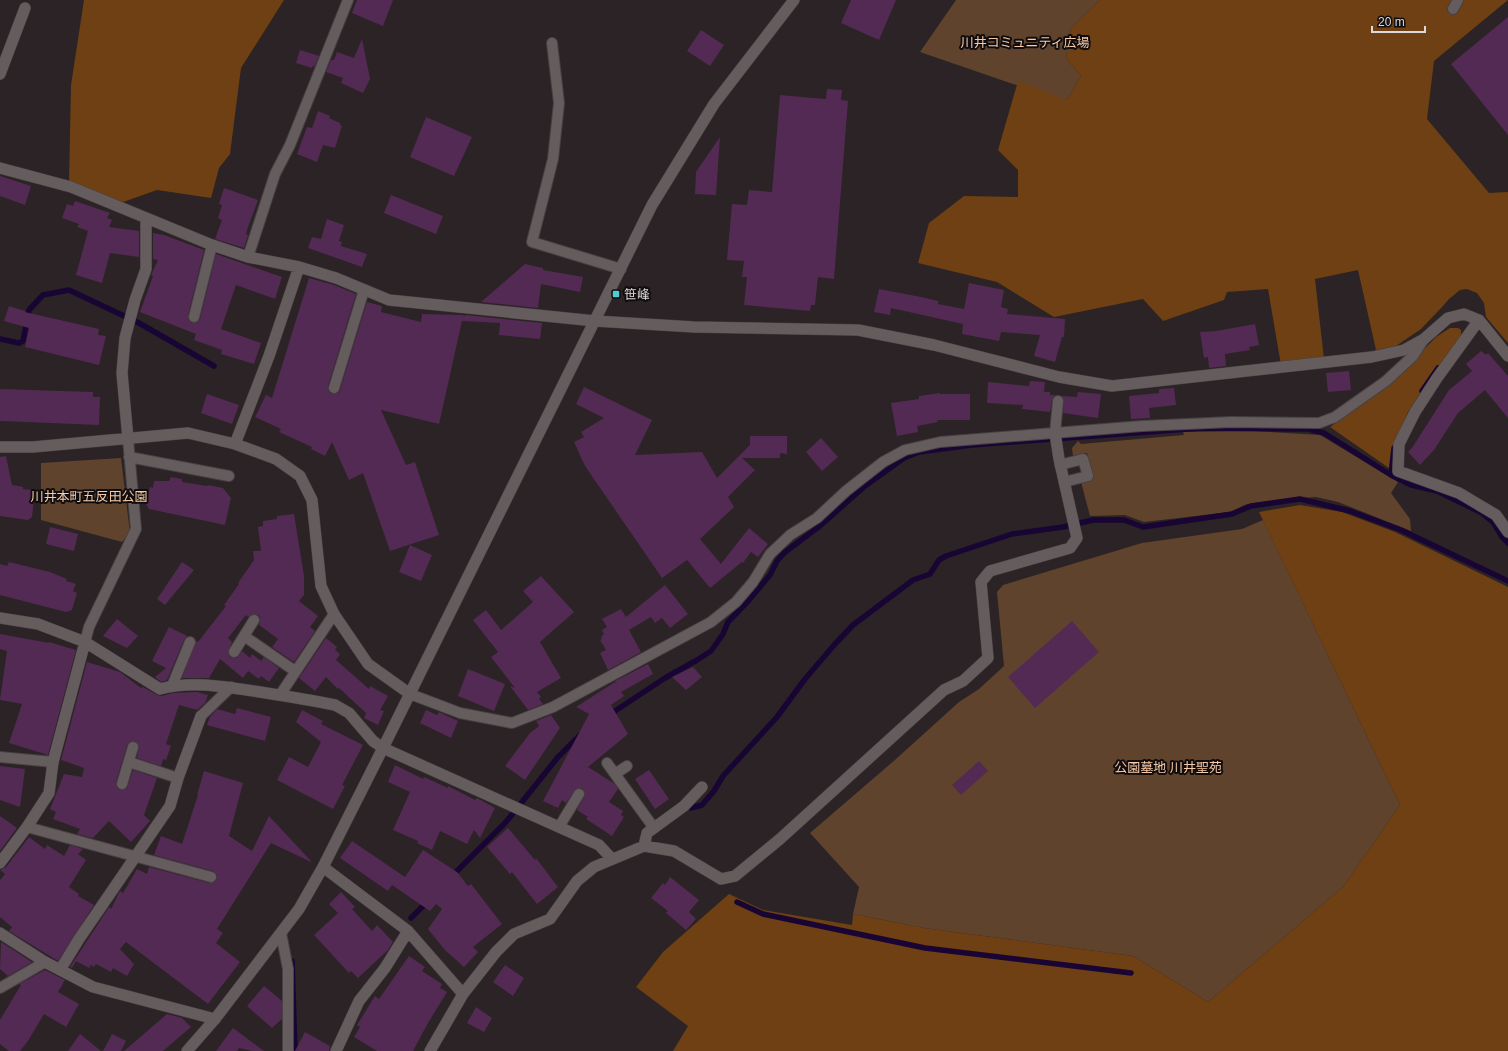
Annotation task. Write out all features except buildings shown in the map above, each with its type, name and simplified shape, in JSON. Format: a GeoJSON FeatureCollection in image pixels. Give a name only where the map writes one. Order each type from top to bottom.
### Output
{"type":"FeatureCollection","features":[{"type":"Feature","properties":{"kind":"street"},"geometry":{"type":"LineString","coordinates":[[187,1051],[215,1019],[299,909],[323,867],[383,748],[596,321],[652,205],[714,104],[794,0]]}},
{"type":"Feature","properties":{"kind":"street"},"geometry":{"type":"LineString","coordinates":[[0,74],[25,8]]}},
{"type":"Feature","properties":{"kind":"street"},"geometry":{"type":"LineString","coordinates":[[0,168],[71,187],[212,245],[248,257],[299,267],[336,278],[389,300],[596,321],[694,327],[858,330],[934,345],[1060,379],[1112,386],[1372,357],[1404,350],[1424,339],[1448,318],[1464,314],[1479,320],[1508,356]]}},
{"type":"Feature","properties":{"kind":"street"},"geometry":{"type":"LineString","coordinates":[[128,439],[123,366],[125,338],[135,300],[146,269],[146,218]]}},
{"type":"Feature","properties":{"kind":"street"},"geometry":{"type":"LineString","coordinates":[[236,444],[269,356],[299,267]]}},
{"type":"Feature","properties":{"kind":"street"},"geometry":{"type":"LineString","coordinates":[[1479,320],[1437,378],[1415,412],[1399,444],[1398,471],[1459,493],[1496,515],[1508,532]]}},
{"type":"Feature","properties":{"kind":"street"},"geometry":{"type":"LineString","coordinates":[[0,447],[33,447],[188,433],[236,444],[276,459],[300,476],[312,500],[321,586],[334,614],[368,664],[410,694]]}},
{"type":"Feature","properties":{"kind":"street"},"geometry":{"type":"LineString","coordinates":[[430,1051],[463,994],[496,952],[514,934],[550,919],[577,881],[594,867],[644,846],[674,851],[721,879],[735,876],[780,840],[944,690],[963,681],[988,658],[981,582],[990,571],[1070,548],[1077,538],[1060,465],[1055,433]]}},
{"type":"Feature","properties":{"kind":"street"},"geometry":{"type":"LineString","coordinates":[[0,618],[38,624],[86,642],[160,689],[172,686],[189,685],[231,687],[335,705],[349,713],[373,741],[383,748],[599,845],[612,859]]}},
{"type":"Feature","properties":{"kind":"street"},"geometry":{"type":"LineString","coordinates":[[0,863],[27,827],[49,793],[54,762],[86,642]]}},
{"type":"Feature","properties":{"kind":"street"},"geometry":{"type":"LineString","coordinates":[[60,970],[79,939],[170,806],[178,778],[201,716]]}},
{"type":"Feature","properties":{"kind":"street"},"geometry":{"type":"LineString","coordinates":[[644,846],[647,832],[684,806],[702,787]]}},
{"type":"Feature","properties":{"kind":"street"},"geometry":{"type":"LineString","coordinates":[[323,867],[408,930],[463,994]]}},
{"type":"Feature","properties":{"kind":"street"},"geometry":{"type":"LineString","coordinates":[[336,1051],[359,1001],[385,968],[408,930]]}},
{"type":"Feature","properties":{"kind":"street"},"geometry":{"type":"LineString","coordinates":[[0,933],[45,962],[93,987],[215,1019]]}},
{"type":"Feature","properties":{"kind":"lane"},"geometry":{"type":"LineString","coordinates":[[248,257],[275,174],[290,146],[348,0]]}},
{"type":"Feature","properties":{"kind":"lane"},"geometry":{"type":"LineString","coordinates":[[552,43],[559,103],[553,159],[532,242],[621,268]]}},
{"type":"Feature","properties":{"kind":"lane"},"geometry":{"type":"LineString","coordinates":[[194,317],[212,245]]}},
{"type":"Feature","properties":{"kind":"lane"},"geometry":{"type":"LineString","coordinates":[[334,388],[364,290]]}},
{"type":"Feature","properties":{"kind":"lane"},"geometry":{"type":"LineString","coordinates":[[410,694],[460,713],[512,724],[546,710],[712,622],[736,602],[753,582],[770,554],[790,535],[817,518],[846,491],[883,462],[905,450],[940,442],[1055,433],[1231,422],[1319,423],[1335,417],[1386,381],[1413,356],[1424,339]]}},
{"type":"Feature","properties":{"kind":"lane"},"geometry":{"type":"LineString","coordinates":[[1055,433],[1058,401]]}},
{"type":"Feature","properties":{"kind":"lane"},"geometry":{"type":"LineString","coordinates":[[86,642],[89,628],[136,529],[128,439]]}},
{"type":"Feature","properties":{"kind":"lane"},"geometry":{"type":"LineString","coordinates":[[129,457],[229,476]]}},
{"type":"Feature","properties":{"kind":"lane"},"geometry":{"type":"LineString","coordinates":[[1060,465],[1083,459],[1088,476],[1064,482]]}},
{"type":"Feature","properties":{"kind":"lane"},"geometry":{"type":"LineString","coordinates":[[280,695],[334,614]]}},
{"type":"Feature","properties":{"kind":"lane"},"geometry":{"type":"LineString","coordinates":[[234,652],[254,620]]}},
{"type":"Feature","properties":{"kind":"lane"},"geometry":{"type":"LineString","coordinates":[[244,636],[295,671]]}},
{"type":"Feature","properties":{"kind":"lane"},"geometry":{"type":"LineString","coordinates":[[172,686],[190,642]]}},
{"type":"Feature","properties":{"kind":"lane"},"geometry":{"type":"LineString","coordinates":[[201,716],[231,687]]}},
{"type":"Feature","properties":{"kind":"lane"},"geometry":{"type":"LineString","coordinates":[[122,784],[134,747]]}},
{"type":"Feature","properties":{"kind":"lane"},"geometry":{"type":"LineString","coordinates":[[0,757],[54,762]]}},
{"type":"Feature","properties":{"kind":"lane"},"geometry":{"type":"LineString","coordinates":[[129,762],[178,778]]}},
{"type":"Feature","properties":{"kind":"lane"},"geometry":{"type":"LineString","coordinates":[[607,763],[654,828]]}},
{"type":"Feature","properties":{"kind":"lane"},"geometry":{"type":"LineString","coordinates":[[615,774],[627,766]]}},
{"type":"Feature","properties":{"kind":"lane"},"geometry":{"type":"LineString","coordinates":[[559,827],[579,794]]}},
{"type":"Feature","properties":{"kind":"lane"},"geometry":{"type":"LineString","coordinates":[[27,827],[134,858],[211,877]]}},
{"type":"Feature","properties":{"kind":"lane"},"geometry":{"type":"LineString","coordinates":[[281,933],[288,969],[288,1051]]}},
{"type":"Feature","properties":{"kind":"lane"},"geometry":{"type":"LineString","coordinates":[[0,988],[45,962]]}},
{"type":"Feature","properties":{"kind":"green space","name":"川井コミュニティ広場"},"geometry":{"type":"Polygon","coordinates":[[[956,0],[1100,0],[1071,28],[1066,58],[1081,76],[1067,100],[1010,83],[920,52],[956,0]]]}},
{"type":"Feature","properties":{"kind":"green space"},"geometry":{"type":"Polygon","coordinates":[[[1254,431],[1320,435],[1398,482],[1391,493],[1410,519],[1411,531],[1338,502],[1316,497],[1247,504],[1230,512],[1144,522],[1125,515],[1090,516],[1081,482],[1093,479],[1087,453],[1073,456],[1072,448],[1078,441],[1081,444],[1184,435],[1183,432],[1254,431]]]}},
{"type":"Feature","properties":{"kind":"green space","name":"川井本町五反田公園"},"geometry":{"type":"Polygon","coordinates":[[[121,458],[130,533],[122,542],[41,520],[41,463],[121,458]]]}},
{"type":"Feature","properties":{"kind":"green space","name":"公園墓地 川井聖苑"},"geometry":{"type":"Polygon","coordinates":[[[1263,520],[1400,805],[1343,887],[1208,1002],[1133,956],[924,928],[853,914],[859,887],[810,833],[896,759],[959,702],[979,689],[1004,666],[997,592],[1003,585],[1142,543],[1242,529],[1263,520]]]}},
{"type":"Feature","properties":{"kind":"shaded area"},"geometry":{"type":"Polygon","coordinates":[[[84,0],[284,0],[241,68],[230,154],[219,168],[211,198],[157,190],[123,202],[69,183],[71,85],[84,0]]]}},
{"type":"Feature","properties":{"kind":"shaded area"},"geometry":{"type":"Polygon","coordinates":[[[1100,0],[1508,0],[1434,61],[1427,119],[1489,193],[1508,192],[1508,343],[1486,317],[1484,303],[1477,293],[1467,289],[1460,290],[1449,299],[1421,329],[1396,346],[1376,350],[1358,270],[1315,279],[1324,359],[1281,365],[1268,289],[1227,292],[1224,300],[1163,321],[1143,299],[1054,317],[997,282],[918,263],[929,223],[964,196],[1018,197],[1018,170],[998,150],[1018,81],[1067,100],[1081,76],[1066,58],[1071,28],[1100,0]]]}},
{"type":"Feature","properties":{"kind":"shaded area"},"geometry":{"type":"Polygon","coordinates":[[[1450,328],[1458,328],[1461,330],[1461,339],[1431,376],[1408,412],[1393,446],[1389,468],[1330,427],[1393,381],[1436,337],[1450,328]]]}},
{"type":"Feature","properties":{"kind":"shaded area"},"geometry":{"type":"Polygon","coordinates":[[[1300,505],[1342,512],[1395,532],[1508,587],[1508,1051],[673,1051],[688,1026],[636,987],[663,952],[729,894],[763,910],[852,925],[853,914],[924,928],[1133,956],[1208,1002],[1343,887],[1400,805],[1259,512],[1300,505]]]}},
{"type":"Feature","properties":{"kind":"waterway"},"geometry":{"type":"LineString","coordinates":[[0,339],[19,343],[23,341],[29,310],[43,295],[69,290],[139,323],[214,366]]}},
{"type":"Feature","properties":{"kind":"waterway"},"geometry":{"type":"LineString","coordinates":[[1422,391],[1438,368]]}},
{"type":"Feature","properties":{"kind":"waterway"},"geometry":{"type":"LineString","coordinates":[[609,715],[665,678],[711,651],[723,634],[728,622],[770,575],[777,561],[784,553],[821,525],[865,486],[904,458],[919,452],[972,445],[1202,428],[1308,429],[1324,433],[1391,475],[1411,485],[1437,491],[1482,513],[1493,522],[1502,537],[1508,543]]}},
{"type":"Feature","properties":{"kind":"waterway"},"geometry":{"type":"LineString","coordinates":[[1391,475],[1394,448]]}},
{"type":"Feature","properties":{"kind":"waterway"},"geometry":{"type":"LineString","coordinates":[[691,808],[702,805],[714,791],[723,776],[777,717],[805,679],[853,625],[913,580],[930,574],[939,560],[946,556],[1012,534],[1063,527],[1093,520],[1124,520],[1143,527],[1232,514],[1251,506],[1300,499],[1350,511],[1401,530],[1508,581]]}},
{"type":"Feature","properties":{"kind":"waterway"},"geometry":{"type":"LineString","coordinates":[[452,876],[506,822],[558,757],[581,734]]}},
{"type":"Feature","properties":{"kind":"waterway"},"geometry":{"type":"LineString","coordinates":[[411,918],[428,901]]}},
{"type":"Feature","properties":{"kind":"waterway"},"geometry":{"type":"LineString","coordinates":[[737,902],[763,914],[925,948],[1131,973]]}},
{"type":"Feature","properties":{"kind":"waterway"},"geometry":{"type":"LineString","coordinates":[[292,961],[295,1051]]}},
{"type":"Feature","properties":{"kind":"place","name":"笹峰"},"geometry":{"type":"Point","coordinates":[616,294]}}]}
